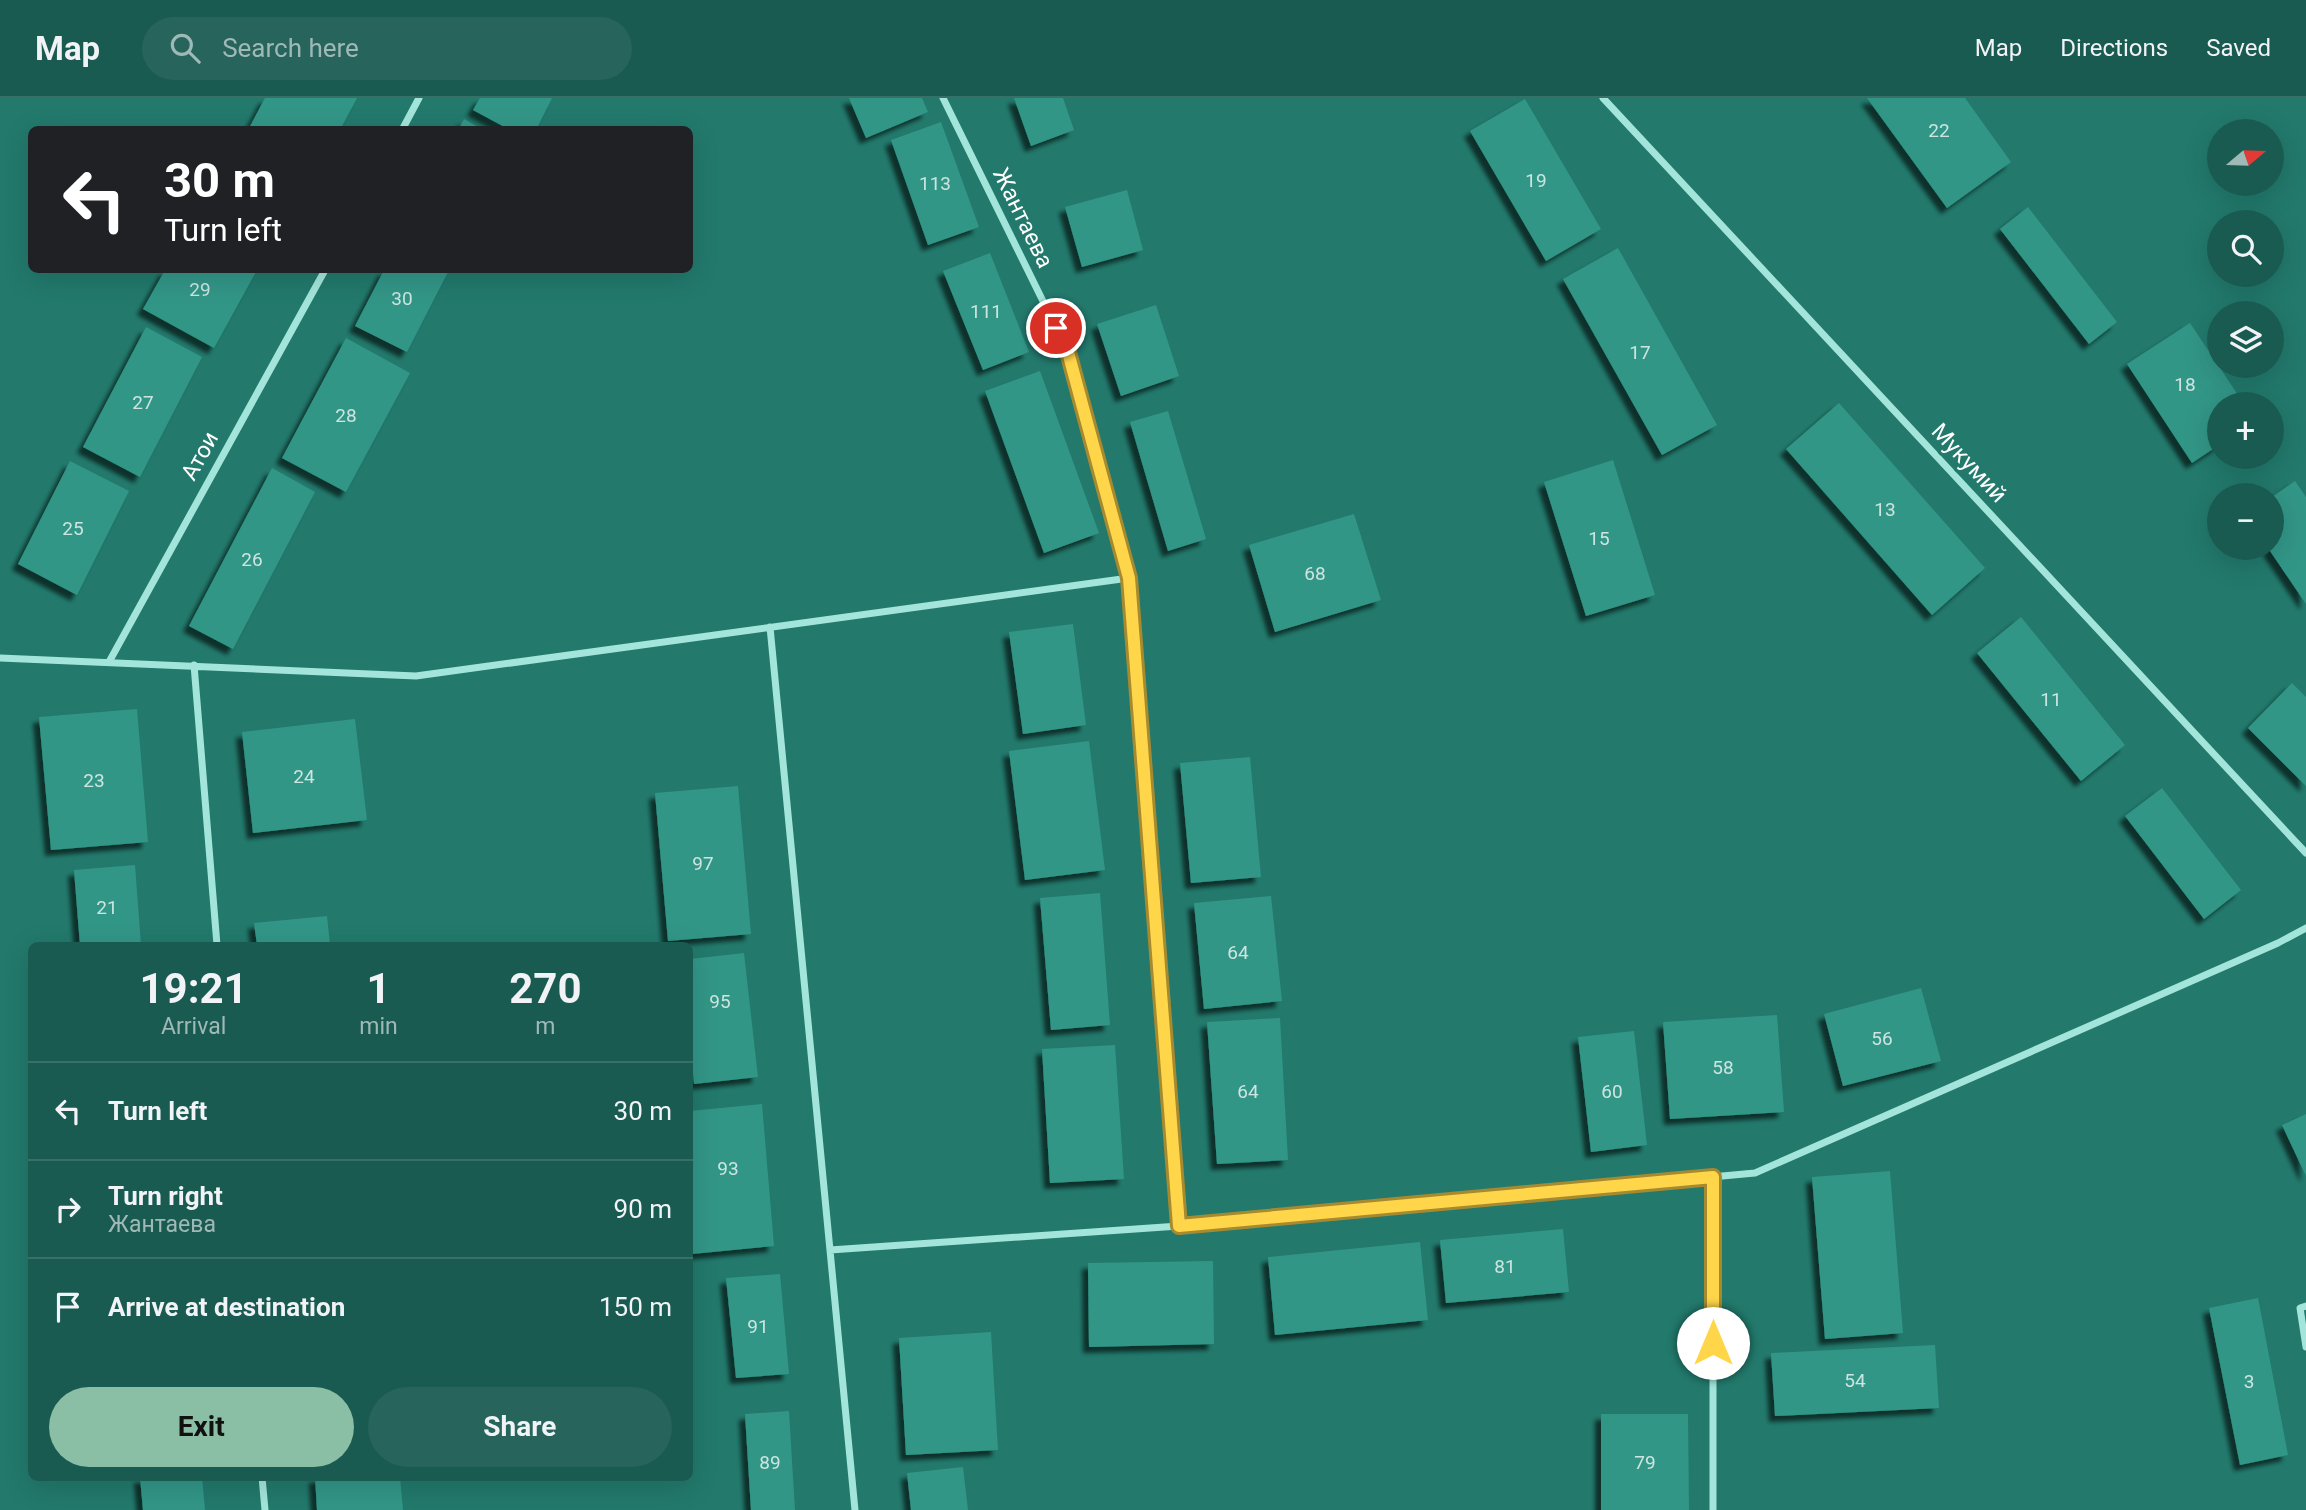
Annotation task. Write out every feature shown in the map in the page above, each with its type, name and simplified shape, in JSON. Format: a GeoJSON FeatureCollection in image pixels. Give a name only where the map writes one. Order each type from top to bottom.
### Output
{"type":"FeatureCollection","features":[{"type":"Feature","properties":{"kind":"street"},"geometry":{"type":"LineString","coordinates":[[404,126],[419,98]]}},
{"type":"Feature","properties":{"kind":"street","name":"Жантаева"},"geometry":{"type":"LineString","coordinates":[[943,98],[1068,352],[1129,578],[1179,1226]]}},
{"type":"Feature","properties":{"kind":"street","name":"Мукумий"},"geometry":{"type":"LineString","coordinates":[[1603,98],[2306,853]]}},
{"type":"Feature","properties":{"kind":"street","name":"Атои"},"geometry":{"type":"LineString","coordinates":[[109,662],[323,273]]}},
{"type":"Feature","properties":{"kind":"street"},"geometry":{"type":"LineString","coordinates":[[0,658],[416,676],[1129,578]]}},
{"type":"Feature","properties":{"kind":"street"},"geometry":{"type":"LineString","coordinates":[[770,627],[855,1510]]}},
{"type":"Feature","properties":{"kind":"street"},"geometry":{"type":"LineString","coordinates":[[194,665],[217,942]]}},
{"type":"Feature","properties":{"kind":"street"},"geometry":{"type":"LineString","coordinates":[[830,1250],[1179,1226],[1755,1172],[2278,943],[2306,928]]}},
{"type":"Feature","properties":{"kind":"street"},"geometry":{"type":"LineString","coordinates":[[1713,1177],[1713,1510]]}},
{"type":"Feature","properties":{"kind":"street"},"geometry":{"type":"LineString","coordinates":[[2306,1306],[2300,1308],[2306,1347]]}},
{"type":"Feature","properties":{"kind":"street"},"geometry":{"type":"LineString","coordinates":[[262,1481],[265,1510]]}},
{"type":"Feature","properties":{"kind":"building"},"geometry":{"type":"Polygon","coordinates":[[[265,98],[357,98],[342,126],[250,126],[265,98]]]}},
{"type":"Feature","properties":{"kind":"building"},"geometry":{"type":"Polygon","coordinates":[[[480,98],[552,98],[538,126],[503,126],[473,110],[480,98]]]}},
{"type":"Feature","properties":{"kind":"building"},"geometry":{"type":"Polygon","coordinates":[[[849,98],[922,98],[928,112],[866,138],[849,98]]]}},
{"type":"Feature","properties":{"kind":"building"},"geometry":{"type":"Polygon","coordinates":[[[1014,98],[1063,98],[1074,130],[1031,146],[1014,98]]]}},
{"type":"Feature","properties":{"kind":"building"},"geometry":{"type":"Polygon","coordinates":[[[1867,98],[1965,98],[2011,162],[1947,208],[1867,98]]]}},
{"type":"Feature","properties":{"kind":"building"},"geometry":{"type":"Polygon","coordinates":[[[1525,99],[1601,229],[1546,261],[1470,131],[1525,99]]]}},
{"type":"Feature","properties":{"kind":"building"},"geometry":{"type":"Polygon","coordinates":[[[464,119],[476,126],[460,126],[464,119]]]}},
{"type":"Feature","properties":{"kind":"building"},"geometry":{"type":"Polygon","coordinates":[[[941,122],[979,227],[928,245],[891,140],[941,122]]]}},
{"type":"Feature","properties":{"kind":"building"},"geometry":{"type":"Polygon","coordinates":[[[1127,190],[1143,250],[1082,267],[1065,207],[1127,190]]]}},
{"type":"Feature","properties":{"kind":"building"},"geometry":{"type":"Polygon","coordinates":[[[2028,207],[2117,322],[2089,344],[2000,229],[2028,207]]]}},
{"type":"Feature","properties":{"kind":"building"},"geometry":{"type":"Polygon","coordinates":[[[1618,248],[1717,425],[1662,455],[1563,279],[1618,248]]]}},
{"type":"Feature","properties":{"kind":"building"},"geometry":{"type":"Polygon","coordinates":[[[990,253],[1029,352],[983,370],[943,271],[990,253]]]}},
{"type":"Feature","properties":{"kind":"building"},"geometry":{"type":"Polygon","coordinates":[[[163,273],[255,273],[214,348],[143,309],[163,273]]]}},
{"type":"Feature","properties":{"kind":"building"},"geometry":{"type":"Polygon","coordinates":[[[382,273],[447,273],[407,352],[355,326],[382,273]]]}},
{"type":"Feature","properties":{"kind":"building"},"geometry":{"type":"Polygon","coordinates":[[[1156,305],[1179,376],[1121,396],[1097,324],[1156,305]]]}},
{"type":"Feature","properties":{"kind":"building"},"geometry":{"type":"Polygon","coordinates":[[[2190,323],[2207,348],[2207,378],[2227,378],[2236,392],[2207,392],[2207,453],[2192,463],[2127,364],[2190,323]]]}},
{"type":"Feature","properties":{"kind":"building"},"geometry":{"type":"Polygon","coordinates":[[[146,327],[202,357],[140,477],[83,447],[146,327]]]}},
{"type":"Feature","properties":{"kind":"building"},"geometry":{"type":"Polygon","coordinates":[[[346,338],[410,373],[346,492],[282,458],[346,338]]]}},
{"type":"Feature","properties":{"kind":"building"},"geometry":{"type":"Polygon","coordinates":[[[1040,371],[1099,533],[1044,553],[985,391],[1040,371]]]}},
{"type":"Feature","properties":{"kind":"building"},"geometry":{"type":"Polygon","coordinates":[[[1839,403],[1985,568],[1932,615],[1786,449],[1839,403]]]}},
{"type":"Feature","properties":{"kind":"building"},"geometry":{"type":"Polygon","coordinates":[[[1168,411],[1206,539],[1168,551],[1130,422],[1168,411]]]}},
{"type":"Feature","properties":{"kind":"building"},"geometry":{"type":"Polygon","coordinates":[[[1613,460],[1655,595],[1586,616],[1544,482],[1613,460]]]}},
{"type":"Feature","properties":{"kind":"building"},"geometry":{"type":"Polygon","coordinates":[[[70,461],[129,491],[77,595],[18,564],[70,461]]]}},
{"type":"Feature","properties":{"kind":"building"},"geometry":{"type":"Polygon","coordinates":[[[272,468],[315,492],[233,649],[189,626],[272,468]]]}},
{"type":"Feature","properties":{"kind":"building"},"geometry":{"type":"Polygon","coordinates":[[[2295,481],[2306,497],[2306,604],[2276,560],[2284,560],[2284,489],[2295,481]]]}},
{"type":"Feature","properties":{"kind":"building"},"geometry":{"type":"Polygon","coordinates":[[[1354,514],[1381,600],[1275,632],[1249,545],[1354,514]]]}},
{"type":"Feature","properties":{"kind":"building"},"geometry":{"type":"Polygon","coordinates":[[[2021,617],[2125,745],[2081,781],[1977,653],[2021,617]]]}},
{"type":"Feature","properties":{"kind":"building"},"geometry":{"type":"Polygon","coordinates":[[[1073,624],[1086,725],[1023,734],[1009,632],[1073,624]]]}},
{"type":"Feature","properties":{"kind":"building"},"geometry":{"type":"Polygon","coordinates":[[[2292,683],[2306,697],[2306,786],[2248,728],[2292,683]]]}},
{"type":"Feature","properties":{"kind":"building"},"geometry":{"type":"Polygon","coordinates":[[[137,709],[148,842],[51,850],[39,717],[137,709]]]}},
{"type":"Feature","properties":{"kind":"building"},"geometry":{"type":"Polygon","coordinates":[[[355,719],[367,820],[253,833],[242,732],[355,719]]]}},
{"type":"Feature","properties":{"kind":"building"},"geometry":{"type":"Polygon","coordinates":[[[1089,741],[1105,870],[1025,880],[1009,751],[1089,741]]]}},
{"type":"Feature","properties":{"kind":"building"},"geometry":{"type":"Polygon","coordinates":[[[1250,757],[1261,877],[1191,883],[1180,763],[1250,757]]]}},
{"type":"Feature","properties":{"kind":"building"},"geometry":{"type":"Polygon","coordinates":[[[738,786],[751,934],[668,941],[655,793],[738,786]]]}},
{"type":"Feature","properties":{"kind":"building"},"geometry":{"type":"Polygon","coordinates":[[[2162,788],[2241,890],[2204,919],[2125,816],[2162,788]]]}},
{"type":"Feature","properties":{"kind":"building"},"geometry":{"type":"Polygon","coordinates":[[[135,865],[141,942],[80,942],[74,870],[135,865]]]}},
{"type":"Feature","properties":{"kind":"building"},"geometry":{"type":"Polygon","coordinates":[[[1100,893],[1110,1025],[1051,1030],[1040,898],[1100,893]]]}},
{"type":"Feature","properties":{"kind":"building"},"geometry":{"type":"Polygon","coordinates":[[[1271,896],[1282,1001],[1204,1009],[1194,903],[1271,896]]]}},
{"type":"Feature","properties":{"kind":"building"},"geometry":{"type":"Polygon","coordinates":[[[327,916],[330,942],[257,942],[254,923],[327,916]]]}},
{"type":"Feature","properties":{"kind":"building"},"geometry":{"type":"Polygon","coordinates":[[[744,953],[758,1077],[694,1084],[693,959],[744,953]]]}},
{"type":"Feature","properties":{"kind":"building"},"geometry":{"type":"Polygon","coordinates":[[[1921,988],[1941,1061],[1843,1086],[1824,1014],[1921,988]]]}},
{"type":"Feature","properties":{"kind":"building"},"geometry":{"type":"Polygon","coordinates":[[[1777,1015],[1784,1112],[1670,1119],[1663,1022],[1777,1015]]]}},
{"type":"Feature","properties":{"kind":"building"},"geometry":{"type":"Polygon","coordinates":[[[1280,1018],[1288,1160],[1217,1164],[1207,1022],[1280,1018]]]}},
{"type":"Feature","properties":{"kind":"building"},"geometry":{"type":"Polygon","coordinates":[[[1634,1031],[1647,1145],[1591,1152],[1578,1037],[1634,1031]]]}},
{"type":"Feature","properties":{"kind":"building"},"geometry":{"type":"Polygon","coordinates":[[[1115,1045],[1124,1179],[1050,1183],[1042,1049],[1115,1045]]]}},
{"type":"Feature","properties":{"kind":"building"},"geometry":{"type":"Polygon","coordinates":[[[762,1104],[774,1246],[693,1254],[693,1111],[762,1104]]]}},
{"type":"Feature","properties":{"kind":"building"},"geometry":{"type":"Polygon","coordinates":[[[2306,1114],[2306,1176],[2282,1125],[2306,1114]]]}},
{"type":"Feature","properties":{"kind":"building"},"geometry":{"type":"Polygon","coordinates":[[[1890,1171],[1903,1333],[1825,1339],[1812,1177],[1890,1171]]]}},
{"type":"Feature","properties":{"kind":"building"},"geometry":{"type":"Polygon","coordinates":[[[1563,1229],[1569,1292],[1446,1303],[1440,1240],[1563,1229]]]}},
{"type":"Feature","properties":{"kind":"building"},"geometry":{"type":"Polygon","coordinates":[[[1420,1242],[1428,1320],[1275,1335],[1268,1257],[1420,1242]]]}},
{"type":"Feature","properties":{"kind":"building"},"geometry":{"type":"Polygon","coordinates":[[[1213,1261],[1214,1344],[1089,1347],[1088,1263],[1213,1261]]]}},
{"type":"Feature","properties":{"kind":"building"},"geometry":{"type":"Polygon","coordinates":[[[780,1274],[789,1374],[736,1378],[726,1278],[780,1274]]]}},
{"type":"Feature","properties":{"kind":"building"},"geometry":{"type":"Polygon","coordinates":[[[2258,1298],[2288,1455],[2240,1465],[2209,1308],[2258,1298]]]}},
{"type":"Feature","properties":{"kind":"building"},"geometry":{"type":"Polygon","coordinates":[[[991,1332],[998,1450],[906,1455],[899,1338],[991,1332]]]}},
{"type":"Feature","properties":{"kind":"building"},"geometry":{"type":"Polygon","coordinates":[[[1935,1345],[1939,1408],[1775,1416],[1771,1353],[1935,1345]]]}},
{"type":"Feature","properties":{"kind":"building"},"geometry":{"type":"Polygon","coordinates":[[[789,1411],[795,1510],[751,1510],[745,1414],[789,1411]]]}},
{"type":"Feature","properties":{"kind":"building"},"geometry":{"type":"Polygon","coordinates":[[[1601,1414],[1688,1414],[1689,1510],[1601,1510],[1601,1414]]]}},
{"type":"Feature","properties":{"kind":"building"},"geometry":{"type":"Polygon","coordinates":[[[963,1467],[968,1510],[911,1510],[907,1473],[963,1467]]]}},
{"type":"Feature","properties":{"kind":"building"},"geometry":{"type":"Polygon","coordinates":[[[140,1481],[202,1481],[205,1510],[143,1510],[140,1481]]]}},
{"type":"Feature","properties":{"kind":"building"},"geometry":{"type":"Polygon","coordinates":[[[315,1481],[400,1481],[403,1510],[317,1510],[315,1481]]]}},
{"type":"Feature","properties":{"kind":"route"},"geometry":{"type":"LineString","coordinates":[[1056,328],[1068,352],[1129,578],[1179,1226],[1713,1177],[1713,1343]]}}]}
